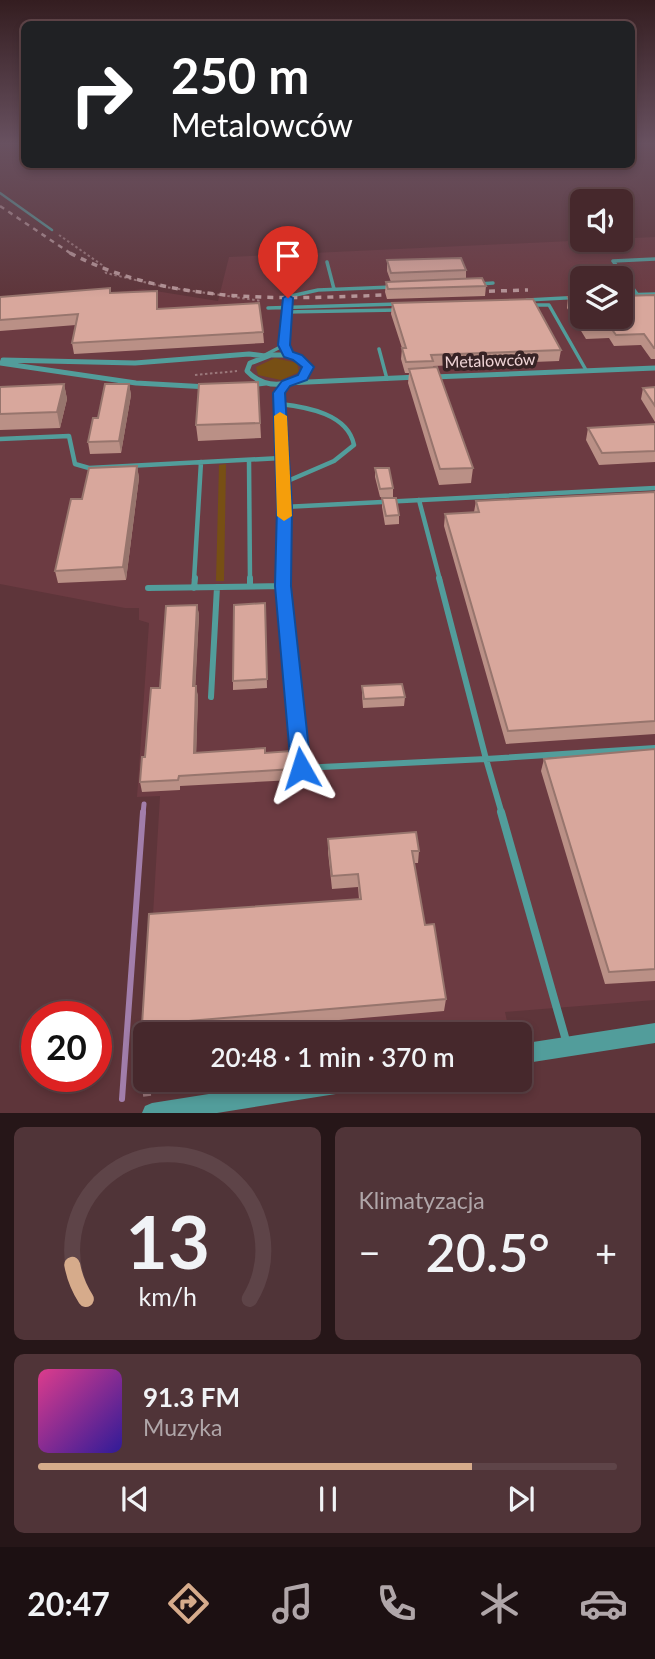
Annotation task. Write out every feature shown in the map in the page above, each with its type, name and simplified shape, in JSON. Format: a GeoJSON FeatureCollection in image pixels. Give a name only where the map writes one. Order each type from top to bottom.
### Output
{"type":"FeatureCollection","features":[{"type":"Feature","properties":{"kind":"street"},"geometry":{"type":"LineString","coordinates":[[0,361],[135,363],[249,354],[288,355]]}},
{"type":"Feature","properties":{"kind":"street","name":"Metalowców"},"geometry":{"type":"LineString","coordinates":[[288,355],[305,362],[307,372]]}},
{"type":"Feature","properties":{"kind":"street"},"geometry":{"type":"LineString","coordinates":[[265,356],[250,363],[247,372],[251,377],[266,383]]}},
{"type":"Feature","properties":{"kind":"street"},"geometry":{"type":"LineString","coordinates":[[0,361],[80,375],[182,387],[216,387]]}},
{"type":"Feature","properties":{"kind":"street"},"geometry":{"type":"LineString","coordinates":[[80,375],[89,362]]}},
{"type":"Feature","properties":{"kind":"street","name":"Metalowców"},"geometry":{"type":"LineString","coordinates":[[238,386],[655,368]]}},
{"type":"Feature","properties":{"kind":"street","name":"Metalowców"},"geometry":{"type":"LineString","coordinates":[[307,372],[326,381]]}},
{"type":"Feature","properties":{"kind":"street","name":"Metalowców"},"geometry":{"type":"LineString","coordinates":[[286,383],[302,377],[307,372]]}},
{"type":"Feature","properties":{"kind":"street"},"geometry":{"type":"LineString","coordinates":[[532,1052],[655,1033]]}},
{"type":"Feature","properties":{"kind":"street"},"geometry":{"type":"LineString","coordinates":[[152,1113],[285,1092]]}},
{"type":"Feature","properties":{"kind":"lane"},"geometry":{"type":"LineString","coordinates":[[1,194],[52,230]]}},
{"type":"Feature","properties":{"kind":"lane"},"geometry":{"type":"LineString","coordinates":[[637,294],[613,261],[655,259]]}},
{"type":"Feature","properties":{"kind":"lane"},"geometry":{"type":"LineString","coordinates":[[327,262],[334,289]]}},
{"type":"Feature","properties":{"kind":"lane"},"geometry":{"type":"LineString","coordinates":[[467,284],[494,283]]}},
{"type":"Feature","properties":{"kind":"lane"},"geometry":{"type":"LineString","coordinates":[[288,355],[284,345],[286,310],[291,296],[306,291],[402,286]]}},
{"type":"Feature","properties":{"kind":"lane"},"geometry":{"type":"LineString","coordinates":[[633,294],[655,293]]}},
{"type":"Feature","properties":{"kind":"lane"},"geometry":{"type":"LineString","coordinates":[[514,300],[570,298]]}},
{"type":"Feature","properties":{"kind":"lane"},"geometry":{"type":"LineString","coordinates":[[286,310],[407,304]]}},
{"type":"Feature","properties":{"kind":"lane"},"geometry":{"type":"LineString","coordinates":[[528,305],[549,304],[586,370]]}},
{"type":"Feature","properties":{"kind":"lane"},"geometry":{"type":"LineString","coordinates":[[268,309],[403,309]]}},
{"type":"Feature","properties":{"kind":"lane"},"geometry":{"type":"LineString","coordinates":[[265,356],[284,345]]}},
{"type":"Feature","properties":{"kind":"lane"},"geometry":{"type":"LineString","coordinates":[[379,349],[387,379]]}},
{"type":"Feature","properties":{"kind":"lane"},"geometry":{"type":"LineString","coordinates":[[266,383],[279,393]]}},
{"type":"Feature","properties":{"kind":"lane"},"geometry":{"type":"LineString","coordinates":[[286,383],[279,393],[284,507],[283,586],[301,768],[655,748]]}},
{"type":"Feature","properties":{"kind":"lane"},"geometry":{"type":"LineString","coordinates":[[280,404],[301,406],[338,421],[354,436],[354,445],[343,455],[283,484]]}},
{"type":"Feature","properties":{"kind":"lane"},"geometry":{"type":"LineString","coordinates":[[0,439],[69,436],[75,464],[89,468],[281,458]]}},
{"type":"Feature","properties":{"kind":"lane"},"geometry":{"type":"LineString","coordinates":[[249,460],[250,586]]}},
{"type":"Feature","properties":{"kind":"lane"},"geometry":{"type":"LineString","coordinates":[[194,588],[201,462]]}},
{"type":"Feature","properties":{"kind":"lane"},"geometry":{"type":"LineString","coordinates":[[284,507],[655,488]]}},
{"type":"Feature","properties":{"kind":"lane"},"geometry":{"type":"LineString","coordinates":[[419,500],[486,759],[567,1047]]}},
{"type":"Feature","properties":{"kind":"lane"},"geometry":{"type":"LineString","coordinates":[[148,588],[283,586]]}},
{"type":"Feature","properties":{"kind":"lane"},"geometry":{"type":"LineString","coordinates":[[211,697],[218,587]]}},
{"type":"Feature","properties":{"kind":"path"},"geometry":{"type":"LineString","coordinates":[[52,230],[102,265],[106,273],[164,289],[261,301],[266,303],[268,309]]}},
{"type":"Feature","properties":{"kind":"shaded area"},"geometry":{"type":"Polygon","coordinates":[[[655,237],[655,1000],[505,1012],[507,1022],[147,1022],[160,796],[137,797],[149,623],[139,620],[139,608],[125,608],[0,584],[0,306],[143,289],[218,301],[229,257],[570,241],[570,252],[633,252],[633,238],[655,237]]]}},
{"type":"Feature","properties":{"kind":"shaded area"},"geometry":{"type":"Polygon","coordinates":[[[275,358],[297,363],[299,372],[281,380],[258,375],[256,367],[275,358]]]}},
{"type":"Feature","properties":{"kind":"shaded area"},"geometry":{"type":"Polygon","coordinates":[[[226,464],[224,581],[216,581],[219,465],[226,464]]]}},
{"type":"Feature","properties":{"kind":"building"},"geometry":{"type":"Polygon","coordinates":[[[461,258],[466,270],[391,273],[387,260],[461,258]]]}},
{"type":"Feature","properties":{"kind":"building"},"geometry":{"type":"Polygon","coordinates":[[[482,278],[486,286],[388,289],[386,282],[482,278]]]}},
{"type":"Feature","properties":{"kind":"building"},"geometry":{"type":"Polygon","coordinates":[[[110,288],[110,293],[157,291],[157,309],[259,303],[263,332],[72,343],[78,314],[0,320],[0,297],[110,288]]]}},
{"type":"Feature","properties":{"kind":"building"},"geometry":{"type":"Polygon","coordinates":[[[655,295],[655,348],[644,334],[616,335],[612,329],[633,329],[633,296],[655,295]]]}},
{"type":"Feature","properties":{"kind":"building"},"geometry":{"type":"Polygon","coordinates":[[[533,299],[561,350],[431,355],[433,361],[406,362],[402,348],[406,348],[392,303],[533,299]]]}},
{"type":"Feature","properties":{"kind":"building"},"geometry":{"type":"Polygon","coordinates":[[[437,367],[473,468],[440,469],[409,369],[437,367]]]}},
{"type":"Feature","properties":{"kind":"building"},"geometry":{"type":"Polygon","coordinates":[[[258,382],[260,423],[196,425],[199,384],[258,382]]]}},
{"type":"Feature","properties":{"kind":"building"},"geometry":{"type":"Polygon","coordinates":[[[64,384],[57,412],[0,414],[0,387],[64,384]]]}},
{"type":"Feature","properties":{"kind":"building"},"geometry":{"type":"Polygon","coordinates":[[[105,384],[129,384],[119,441],[88,442],[93,418],[98,418],[105,384]]]}},
{"type":"Feature","properties":{"kind":"building"},"geometry":{"type":"Polygon","coordinates":[[[655,387],[655,406],[643,388],[655,387]]]}},
{"type":"Feature","properties":{"kind":"building"},"geometry":{"type":"Polygon","coordinates":[[[655,424],[655,451],[602,453],[588,428],[655,424]]]}},
{"type":"Feature","properties":{"kind":"building"},"geometry":{"type":"Polygon","coordinates":[[[137,466],[123,567],[55,571],[71,499],[82,499],[89,468],[137,466]]]}},
{"type":"Feature","properties":{"kind":"building"},"geometry":{"type":"Polygon","coordinates":[[[375,468],[389,468],[393,488],[380,489],[375,468]]]}},
{"type":"Feature","properties":{"kind":"building"},"geometry":{"type":"Polygon","coordinates":[[[655,492],[655,721],[508,731],[445,514],[479,512],[476,501],[655,492]]]}},
{"type":"Feature","properties":{"kind":"building"},"geometry":{"type":"Polygon","coordinates":[[[382,498],[396,498],[399,515],[386,516],[382,498]]]}},
{"type":"Feature","properties":{"kind":"building"},"geometry":{"type":"Polygon","coordinates":[[[265,603],[267,679],[233,681],[234,605],[265,603]]]}},
{"type":"Feature","properties":{"kind":"building"},"geometry":{"type":"Polygon","coordinates":[[[197,605],[193,686],[196,686],[194,753],[265,748],[265,753],[291,751],[293,769],[179,776],[178,780],[140,782],[151,688],[160,688],[166,606],[197,605]]]}},
{"type":"Feature","properties":{"kind":"building"},"geometry":{"type":"Polygon","coordinates":[[[402,684],[405,697],[364,699],[362,686],[402,684]]]}},
{"type":"Feature","properties":{"kind":"building"},"geometry":{"type":"Polygon","coordinates":[[[655,749],[655,969],[609,972],[544,759],[655,749]]]}},
{"type":"Feature","properties":{"kind":"building"},"geometry":{"type":"Polygon","coordinates":[[[416,832],[419,851],[412,851],[425,925],[434,924],[446,999],[177,1022],[142,1022],[149,914],[361,899],[358,874],[332,876],[328,839],[416,832]]]}},
{"type":"Feature","properties":{"kind":"waterway"},"geometry":{"type":"LineString","coordinates":[[143,814],[144,804]]}},
{"type":"Feature","properties":{"kind":"waterway"},"geometry":{"type":"LineString","coordinates":[[122,1099],[143,812]]}},
{"type":"Feature","properties":{"kind":"railway"},"geometry":{"type":"LineString","coordinates":[[0,206],[70,253]]}},
{"type":"Feature","properties":{"kind":"railway"},"geometry":{"type":"LineString","coordinates":[[70,253],[150,283],[192,291],[277,297],[406,294]]}},
{"type":"Feature","properties":{"kind":"railway"},"geometry":{"type":"LineString","coordinates":[[465,292],[528,290]]}},
{"type":"Feature","properties":{"kind":"slow traffic"},"geometry":{"type":"LineString","coordinates":[[280,416],[284,516]]}},
{"type":"Feature","properties":{"kind":"route"},"geometry":{"type":"LineString","coordinates":[[288,298],[284,345],[288,355],[298,357],[308,367],[302,377],[286,383],[279,393],[284,507],[283,586],[301,768]]}}]}
